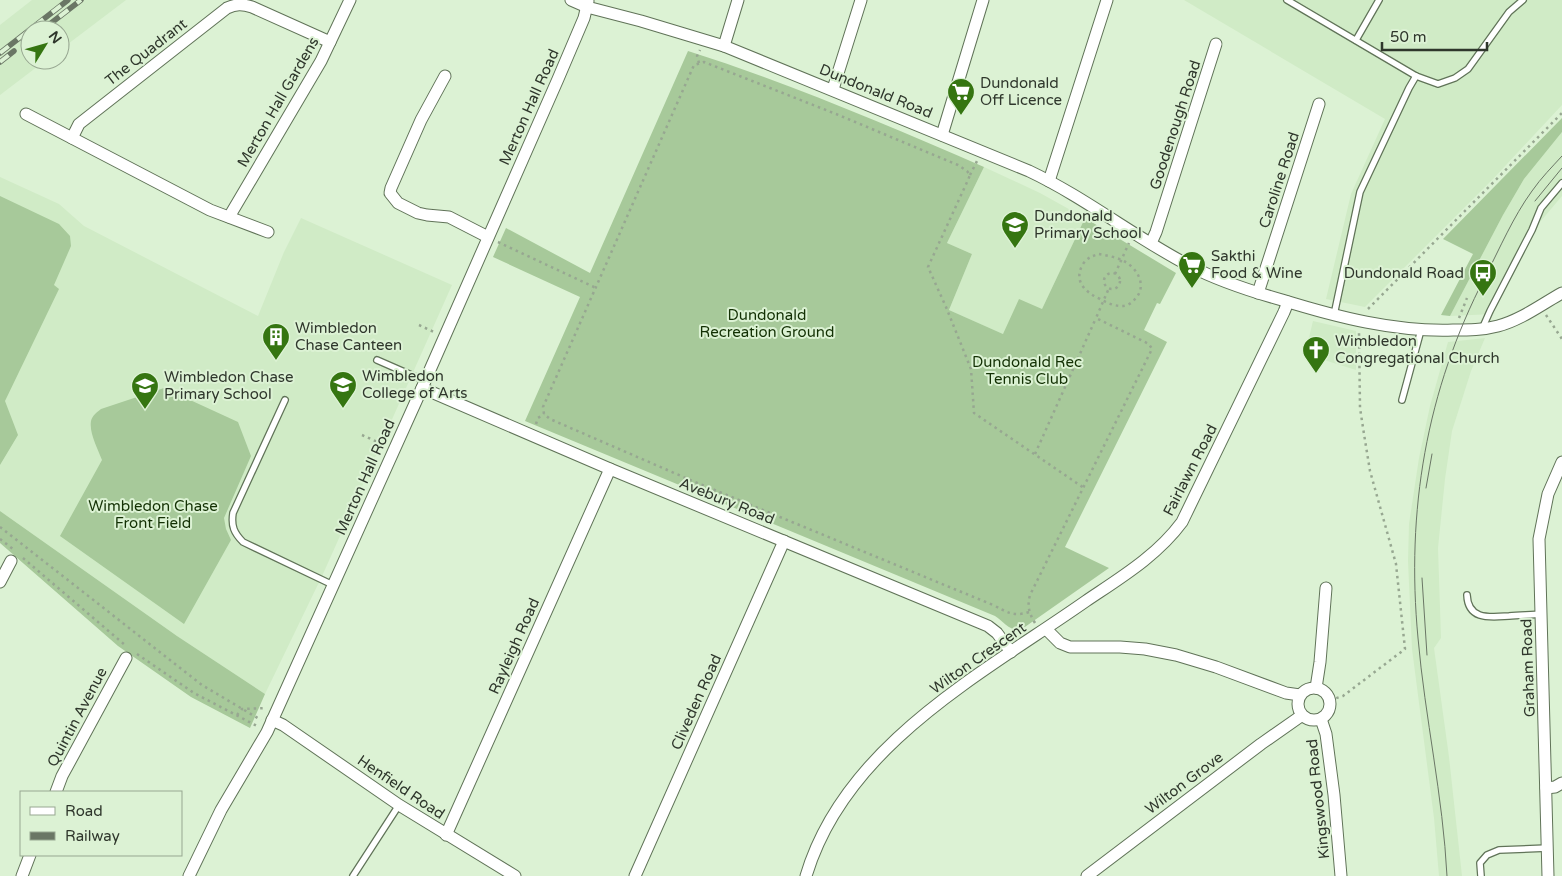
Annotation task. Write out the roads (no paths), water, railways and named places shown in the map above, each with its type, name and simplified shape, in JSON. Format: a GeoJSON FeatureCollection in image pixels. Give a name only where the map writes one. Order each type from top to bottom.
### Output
{"type":"FeatureCollection","features":[{"type":"Feature","properties":{"kind":"street","name":"Merton Hall Gardens"},"geometry":{"type":"LineString","coordinates":[[229,217],[321,60],[350,0]]}},
{"type":"Feature","properties":{"kind":"street","name":"Dundonald Road"},"geometry":{"type":"LineString","coordinates":[[571,0],[724,46],[942,135],[1071,192],[1134,234],[1181,261],[1208,274],[1288,302],[1359,320],[1421,330],[1453,330],[1482,329],[1509,323],[1562,293]]}},
{"type":"Feature","properties":{"kind":"street"},"geometry":{"type":"LineString","coordinates":[[724,46],[738,0]]}},
{"type":"Feature","properties":{"kind":"street"},"geometry":{"type":"LineString","coordinates":[[832,89],[861,0]]}},
{"type":"Feature","properties":{"kind":"street"},"geometry":{"type":"LineString","coordinates":[[942,135],[983,0]]}},
{"type":"Feature","properties":{"kind":"street"},"geometry":{"type":"LineString","coordinates":[[1049,181],[1107,0]]}},
{"type":"Feature","properties":{"kind":"street","name":"The Quadrant"},"geometry":{"type":"LineString","coordinates":[[72,138],[79,124],[227,8],[235,4],[252,7],[330,42]]}},
{"type":"Feature","properties":{"kind":"street","name":"Merton Hall Road"},"geometry":{"type":"LineString","coordinates":[[189,876],[221,810],[267,732],[424,384],[578,34],[587,4]]}},
{"type":"Feature","properties":{"kind":"street","name":"Goodenough Road"},"geometry":{"type":"LineString","coordinates":[[1151,243],[1216,44]]}},
{"type":"Feature","properties":{"kind":"street"},"geometry":{"type":"LineString","coordinates":[[445,76],[421,120],[390,188],[390,193],[398,203],[418,213],[449,217],[488,237]]}},
{"type":"Feature","properties":{"kind":"street","name":"Caroline Road"},"geometry":{"type":"LineString","coordinates":[[1258,293],[1319,104]]}},
{"type":"Feature","properties":{"kind":"street"},"geometry":{"type":"LineString","coordinates":[[26,114],[210,210],[268,232]]}},
{"type":"Feature","properties":{"kind":"street","name":"Fairlawn Road"},"geometry":{"type":"LineString","coordinates":[[1044,631],[1153,554],[1171,538],[1182,522],[1288,302]]}},
{"type":"Feature","properties":{"kind":"street","name":"Avebury Road"},"geometry":{"type":"LineString","coordinates":[[424,384],[610,469],[988,626],[998,633],[1011,652]]}},
{"type":"Feature","properties":{"kind":"street","name":"Graham Road"},"geometry":{"type":"LineString","coordinates":[[1548,876],[1539,539],[1548,494],[1562,462]]}},
{"type":"Feature","properties":{"kind":"street","name":"Rayleigh Road"},"geometry":{"type":"LineString","coordinates":[[446,835],[610,469]]}},
{"type":"Feature","properties":{"kind":"street","name":"Cliveden Road"},"geometry":{"type":"LineString","coordinates":[[635,876],[784,541]]}},
{"type":"Feature","properties":{"kind":"street"},"geometry":{"type":"LineString","coordinates":[[0,582],[11,561]]}},
{"type":"Feature","properties":{"kind":"street"},"geometry":{"type":"LineString","coordinates":[[1316,688],[1326,588]]}},
{"type":"Feature","properties":{"kind":"street","name":"Wilton Crescent"},"geometry":{"type":"LineString","coordinates":[[806,876],[818,845],[830,822],[864,773],[887,748],[907,728],[934,707],[1044,631],[1060,643],[1070,647],[1120,647],[1145,649],[1176,655],[1216,667],[1286,693],[1300,696]]}},
{"type":"Feature","properties":{"kind":"street","name":"Quintin Avenue"},"geometry":{"type":"LineString","coordinates":[[56,791],[65,770],[126,658]]}},
{"type":"Feature","properties":{"kind":"street"},"geometry":{"type":"LineString","coordinates":[[1310,688],[1322,690],[1330,700],[1330,708],[1327,715],[1314,721],[1307,720],[1301,716],[1297,702],[1300,696],[1310,688]]}},
{"type":"Feature","properties":{"kind":"street","name":"Wilton Grove"},"geometry":{"type":"LineString","coordinates":[[1086,876],[1301,716]]}},
{"type":"Feature","properties":{"kind":"street","name":"Kingswood Road"},"geometry":{"type":"LineString","coordinates":[[1321,719],[1326,734],[1334,795],[1341,876]]}},
{"type":"Feature","properties":{"kind":"street","name":"Henfield Road"},"geometry":{"type":"LineString","coordinates":[[272,720],[283,725],[399,805],[514,876]]}},
{"type":"Feature","properties":{"kind":"street"},"geometry":{"type":"LineString","coordinates":[[1546,788],[1555,787],[1562,783]]}},
{"type":"Feature","properties":{"kind":"street"},"geometry":{"type":"LineString","coordinates":[[22,876],[30,856]]}},
{"type":"Feature","properties":{"kind":"lane"},"geometry":{"type":"LineString","coordinates":[[1287,0],[1416,76],[1438,84],[1455,78],[1468,69],[1509,12],[1523,0]]}},
{"type":"Feature","properties":{"kind":"lane"},"geometry":{"type":"LineString","coordinates":[[1356,40],[1376,1]]}},
{"type":"Feature","properties":{"kind":"lane"},"geometry":{"type":"LineString","coordinates":[[1334,315],[1360,192],[1416,76]]}},
{"type":"Feature","properties":{"kind":"lane"},"geometry":{"type":"LineString","coordinates":[[1482,329],[1532,230],[1541,208],[1562,183]]}},
{"type":"Feature","properties":{"kind":"lane"},"geometry":{"type":"LineString","coordinates":[[1402,400],[1421,330]]}},
{"type":"Feature","properties":{"kind":"lane"},"geometry":{"type":"LineString","coordinates":[[377,360],[424,384]]}},
{"type":"Feature","properties":{"kind":"lane"},"geometry":{"type":"LineString","coordinates":[[285,400],[233,513],[233,528],[244,542],[333,585]]}},
{"type":"Feature","properties":{"kind":"lane"},"geometry":{"type":"LineString","coordinates":[[1467,595],[1467,603],[1475,614],[1484,618],[1542,614]]}},
{"type":"Feature","properties":{"kind":"lane"},"geometry":{"type":"LineString","coordinates":[[354,876],[399,805]]}},
{"type":"Feature","properties":{"kind":"lane"},"geometry":{"type":"LineString","coordinates":[[1481,876],[1480,863],[1487,855],[1499,850],[1548,848]]}},
{"type":"Feature","properties":{"kind":"tram line"},"geometry":{"type":"LineString","coordinates":[[1447,876],[1442,816],[1421,668],[1415,591],[1415,544],[1418,498],[1425,453],[1435,408],[1448,364],[1465,320],[1519,211],[1535,186],[1562,156]]}},
{"type":"Feature","properties":{"kind":"tram line"},"geometry":{"type":"LineString","coordinates":[[1535,201],[1562,168]]}},
{"type":"Feature","properties":{"kind":"tram line"},"geometry":{"type":"LineString","coordinates":[[1426,488],[1432,454]]}},
{"type":"Feature","properties":{"kind":"tram line"},"geometry":{"type":"LineString","coordinates":[[1422,578],[1427,655]]}},
{"type":"Feature","properties":{"kind":"railway"},"geometry":{"type":"LineString","coordinates":[[0,53],[68,0]]}},
{"type":"Feature","properties":{"kind":"railway"},"geometry":{"type":"LineString","coordinates":[[55,20],[81,0]]}},
{"type":"Feature","properties":{"kind":"railway"},"geometry":{"type":"LineString","coordinates":[[0,62],[14,51]]}},
{"type":"Feature","properties":{"kind":"place","name":"Dundonald Off Licence"},"geometry":{"type":"Point","coordinates":[961,116]}},
{"type":"Feature","properties":{"kind":"place","name":"Dundonald Primary School"},"geometry":{"type":"Point","coordinates":[1015,249]}},
{"type":"Feature","properties":{"kind":"place","name":"Sakthi Food & Wine"},"geometry":{"type":"Point","coordinates":[1192,289]}},
{"type":"Feature","properties":{"kind":"place","name":"Dundonald Road"},"geometry":{"type":"Point","coordinates":[1483,297]}},
{"type":"Feature","properties":{"kind":"place","name":"Wimbledon Chase Canteen"},"geometry":{"type":"Point","coordinates":[276,361]}},
{"type":"Feature","properties":{"kind":"place","name":"Wimbledon Congregational Church"},"geometry":{"type":"Point","coordinates":[1316,374]}},
{"type":"Feature","properties":{"kind":"place","name":"Wimbledon College of Arts"},"geometry":{"type":"Point","coordinates":[343,409]}},
{"type":"Feature","properties":{"kind":"place","name":"Wimbledon Chase Primary School"},"geometry":{"type":"Point","coordinates":[145,410]}},
{"type":"Feature","properties":{"kind":"park label","name":"Dundonald Recreation Ground"},"geometry":{"type":"Point","coordinates":[767,324]}},
{"type":"Feature","properties":{"kind":"park label","name":"Dundonald Rec Tennis Club"},"geometry":{"type":"Point","coordinates":[1027,370]}},
{"type":"Feature","properties":{"kind":"park label","name":"Wimbledon Chase Front Field"},"geometry":{"type":"Point","coordinates":[153,514]}}]}
